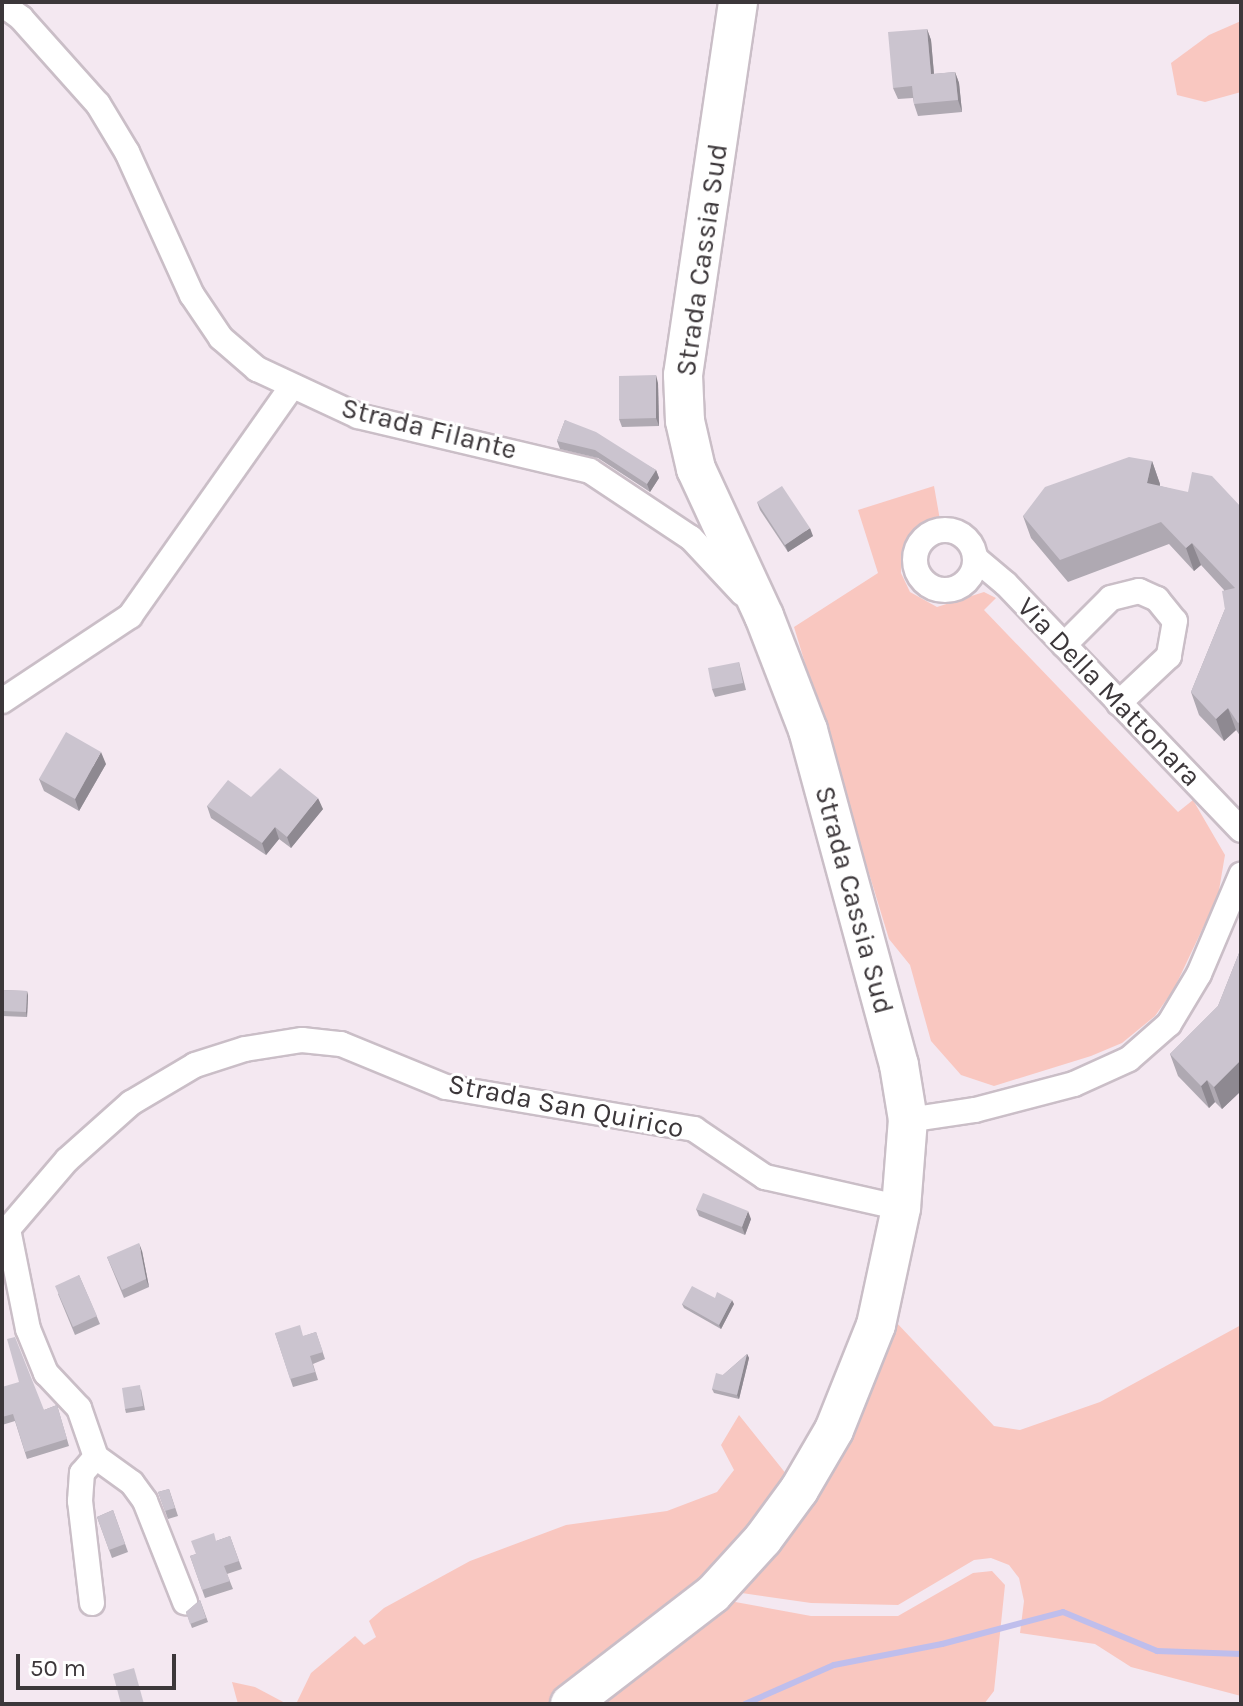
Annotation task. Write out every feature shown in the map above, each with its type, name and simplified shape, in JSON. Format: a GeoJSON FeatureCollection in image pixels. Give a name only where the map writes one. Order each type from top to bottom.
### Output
{"type":"FeatureCollection","features":[{"type":"Feature","properties":{"kind":"main road","name":"Strada Cassia Sud"},"geometry":{"type":"LineString","coordinates":[[570,1704],[713,1594],[799,1490],[834,1430],[876,1325],[901,1208],[908,1120],[899,1065],[808,730],[764,616],[696,469],[683,375],[738,2]]}},
{"type":"Feature","properties":{"kind":"street","name":"Strada Filante"},"geometry":{"type":"LineString","coordinates":[[2,4],[21,18],[98,104],[127,152],[192,295],[221,338],[290,389],[394,426],[590,471],[691,538],[764,616]]}},
{"type":"Feature","properties":{"kind":"street"},"geometry":{"type":"LineString","coordinates":[[2,701],[130,616],[290,389]]}},
{"type":"Feature","properties":{"kind":"street","name":"Via Della Mattonara"},"geometry":{"type":"LineString","coordinates":[[975,558],[1064,645],[1241,830]]}},
{"type":"Feature","properties":{"kind":"street"},"geometry":{"type":"LineString","coordinates":[[1064,645],[1111,598],[1139,591],[1157,599],[1175,621],[1169,656],[1119,703]]}},
{"type":"Feature","properties":{"kind":"street"},"geometry":{"type":"LineString","coordinates":[[908,1120],[975,1110],[1074,1084],[1129,1059],[1169,1024],[1199,974],[1241,875]]}},
{"type":"Feature","properties":{"kind":"street","name":"Strada San Quirico"},"geometry":{"type":"LineString","coordinates":[[5,1232],[67,1160],[131,1103],[195,1065],[245,1049],[302,1040],[341,1044],[446,1087],[694,1129],[765,1177],[901,1208]]}},
{"type":"Feature","properties":{"kind":"street"},"geometry":{"type":"LineString","coordinates":[[5,1232],[28,1329],[46,1373],[79,1408],[96,1457],[132,1483],[145,1501],[185,1602]]}},
{"type":"Feature","properties":{"kind":"street"},"geometry":{"type":"LineString","coordinates":[[92,1603],[80,1501],[82,1473],[96,1457]]}},
{"type":"Feature","properties":{"kind":"shaded area"},"geometry":{"type":"Polygon","coordinates":[[[1241,21],[1241,92],[1205,102],[1177,95],[1171,63],[1209,35],[1241,21]]]}},
{"type":"Feature","properties":{"kind":"shaded area"},"geometry":{"type":"Polygon","coordinates":[[[934,486],[940,520],[920,527],[902,552],[901,573],[910,592],[937,607],[984,592],[996,598],[984,610],[1178,812],[1193,800],[1225,855],[1218,896],[1174,989],[1155,1016],[1122,1043],[1091,1056],[994,1086],[961,1075],[931,1041],[910,965],[889,939],[794,627],[878,573],[858,510],[934,486]]]}},
{"type":"Feature","properties":{"kind":"shaded area"},"geometry":{"type":"Polygon","coordinates":[[[895,1321],[994,1426],[1020,1430],[1100,1402],[1241,1325],[1241,1696],[1131,1667],[1095,1644],[1020,1633],[1024,1601],[1019,1578],[1009,1565],[991,1558],[974,1560],[898,1605],[811,1603],[728,1591],[895,1321]]]}},
{"type":"Feature","properties":{"kind":"shaded area"},"geometry":{"type":"Polygon","coordinates":[[[739,1415],[791,1480],[704,1584],[547,1704],[296,1704],[311,1673],[355,1636],[364,1645],[376,1637],[369,1621],[384,1608],[470,1561],[566,1525],[667,1511],[717,1492],[734,1470],[721,1445],[739,1415]]]}},
{"type":"Feature","properties":{"kind":"shaded area"},"geometry":{"type":"Polygon","coordinates":[[[992,1571],[1005,1585],[994,1691],[984,1704],[588,1704],[719,1599],[811,1616],[898,1616],[973,1573],[992,1571]]]}},
{"type":"Feature","properties":{"kind":"shaded area"},"geometry":{"type":"Polygon","coordinates":[[[232,1682],[255,1687],[287,1704],[238,1704],[232,1682]]]}},
{"type":"Feature","properties":{"kind":"building"},"geometry":{"type":"Polygon","coordinates":[[[927,29],[931,74],[955,72],[958,100],[914,104],[912,86],[893,88],[888,32],[927,29]]]}},
{"type":"Feature","properties":{"kind":"building"},"geometry":{"type":"Polygon","coordinates":[[[656,375],[656,418],[619,419],[619,376],[656,375]]]}},
{"type":"Feature","properties":{"kind":"building"},"geometry":{"type":"Polygon","coordinates":[[[565,420],[596,432],[656,470],[647,484],[595,450],[557,441],[565,420]]]}},
{"type":"Feature","properties":{"kind":"building"},"geometry":{"type":"Polygon","coordinates":[[[1129,457],[1152,461],[1147,483],[1188,492],[1192,472],[1212,476],[1241,507],[1241,721],[1238,723],[1228,708],[1216,719],[1191,692],[1225,609],[1222,591],[1235,588],[1192,543],[1186,548],[1161,522],[1060,560],[1023,516],[1045,487],[1129,457]]]}},
{"type":"Feature","properties":{"kind":"building"},"geometry":{"type":"Polygon","coordinates":[[[782,486],[810,528],[785,545],[757,502],[782,486]]]}},
{"type":"Feature","properties":{"kind":"building"},"geometry":{"type":"Polygon","coordinates":[[[739,662],[743,683],[712,689],[708,668],[739,662]]]}},
{"type":"Feature","properties":{"kind":"building"},"geometry":{"type":"Polygon","coordinates":[[[66,732],[101,752],[75,799],[39,779],[66,732]]]}},
{"type":"Feature","properties":{"kind":"building"},"geometry":{"type":"Polygon","coordinates":[[[280,768],[318,798],[287,837],[275,827],[262,843],[207,806],[228,780],[251,797],[280,768]]]}},
{"type":"Feature","properties":{"kind":"building"},"geometry":{"type":"Polygon","coordinates":[[[1241,948],[1241,1060],[1214,1087],[1207,1080],[1201,1086],[1170,1054],[1218,1006],[1241,948]]]}},
{"type":"Feature","properties":{"kind":"building"},"geometry":{"type":"Polygon","coordinates":[[[2,990],[27,991],[26,1012],[2,1011],[2,990]]]}},
{"type":"Feature","properties":{"kind":"building"},"geometry":{"type":"Polygon","coordinates":[[[703,1193],[748,1211],[742,1227],[696,1209],[703,1193]]]}},
{"type":"Feature","properties":{"kind":"building"},"geometry":{"type":"Polygon","coordinates":[[[139,1243],[146,1279],[122,1290],[107,1257],[139,1243]]]}},
{"type":"Feature","properties":{"kind":"building"},"geometry":{"type":"Polygon","coordinates":[[[79,1275],[97,1316],[73,1327],[55,1286],[79,1275]]]}},
{"type":"Feature","properties":{"kind":"building"},"geometry":{"type":"Polygon","coordinates":[[[692,1286],[715,1298],[717,1292],[732,1300],[719,1325],[682,1304],[692,1286]]]}},
{"type":"Feature","properties":{"kind":"building"},"geometry":{"type":"Polygon","coordinates":[[[300,1325],[303,1336],[316,1332],[323,1352],[310,1356],[315,1372],[290,1379],[275,1333],[300,1325]]]}},
{"type":"Feature","properties":{"kind":"building"},"geometry":{"type":"Polygon","coordinates":[[[15,1337],[44,1410],[57,1405],[67,1439],[25,1452],[13,1414],[2,1417],[2,1387],[19,1382],[7,1339],[15,1337]]]}},
{"type":"Feature","properties":{"kind":"building"},"geometry":{"type":"Polygon","coordinates":[[[747,1354],[737,1395],[712,1389],[716,1373],[723,1375],[747,1354]]]}},
{"type":"Feature","properties":{"kind":"building"},"geometry":{"type":"Polygon","coordinates":[[[140,1385],[143,1406],[125,1409],[122,1388],[140,1385]]]}},
{"type":"Feature","properties":{"kind":"building"},"geometry":{"type":"Polygon","coordinates":[[[169,1489],[175,1508],[165,1511],[158,1492],[169,1489]]]}},
{"type":"Feature","properties":{"kind":"building"},"geometry":{"type":"Polygon","coordinates":[[[113,1510],[125,1544],[109,1550],[97,1517],[113,1510]]]}},
{"type":"Feature","properties":{"kind":"building"},"geometry":{"type":"Polygon","coordinates":[[[214,1533],[216,1541],[230,1536],[239,1561],[224,1566],[230,1581],[202,1590],[190,1556],[196,1554],[191,1541],[214,1533]]]}},
{"type":"Feature","properties":{"kind":"building"},"geometry":{"type":"Polygon","coordinates":[[[200,1600],[206,1618],[190,1624],[186,1612],[200,1600]]]}},
{"type":"Feature","properties":{"kind":"building"},"geometry":{"type":"Polygon","coordinates":[[[134,1668],[144,1704],[121,1704],[113,1674],[134,1668]]]}},
{"type":"Feature","properties":{"kind":"waterway"},"geometry":{"type":"LineString","coordinates":[[745,1704],[834,1665],[942,1644],[1063,1612],[1157,1651],[1241,1654]]}}]}
